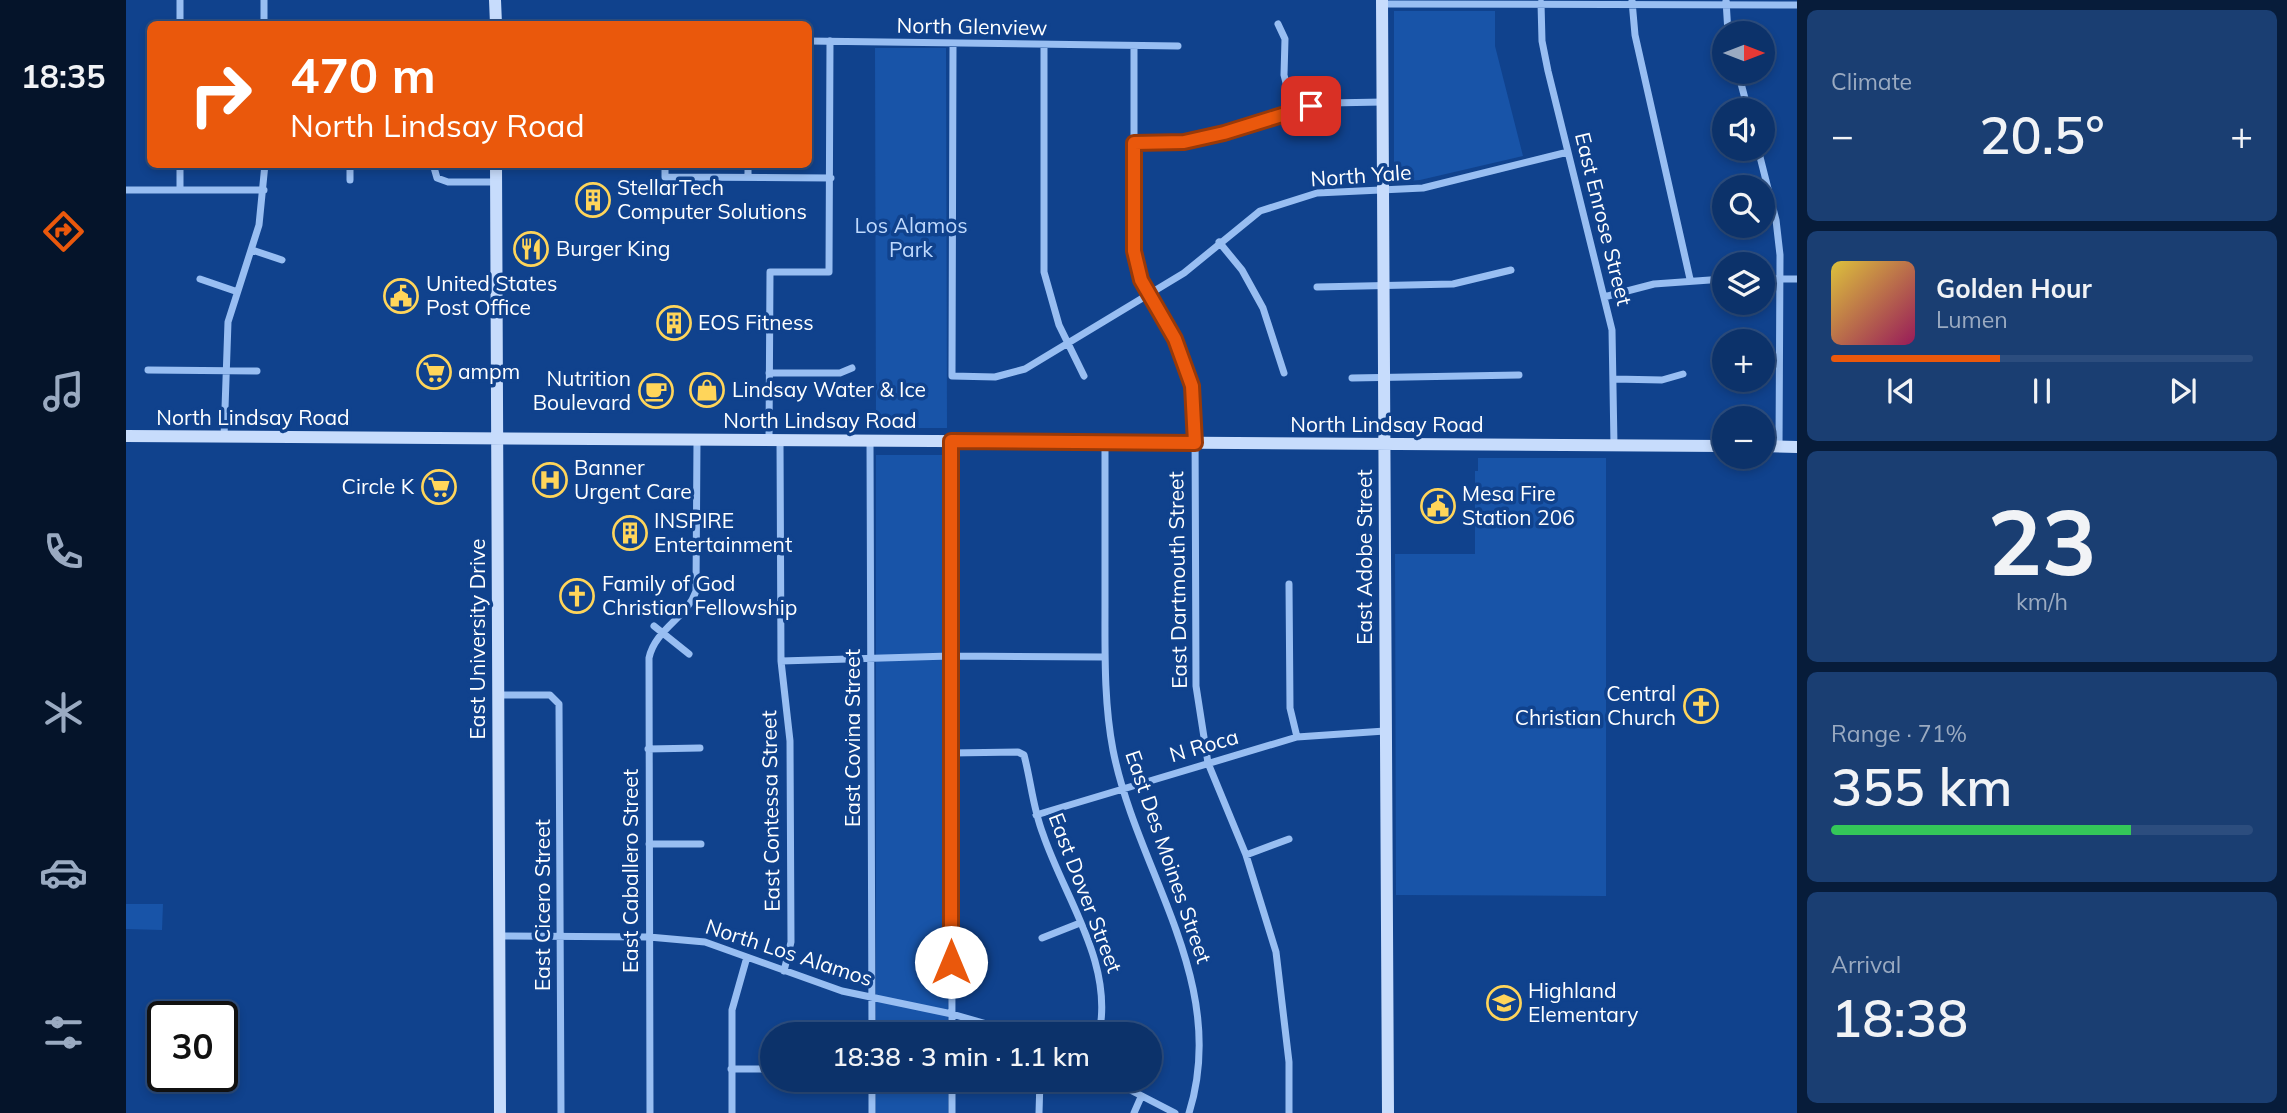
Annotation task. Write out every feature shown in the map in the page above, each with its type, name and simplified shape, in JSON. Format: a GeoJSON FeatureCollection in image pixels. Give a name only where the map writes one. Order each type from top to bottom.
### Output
{"type":"FeatureCollection","features":[{"type":"Feature","properties":{"kind":"main road"},"geometry":{"type":"LineString","coordinates":[[495,0],[496,21]]}},
{"type":"Feature","properties":{"kind":"main road","name":"East Adobe Street"},"geometry":{"type":"LineString","coordinates":[[1382,2],[1388,1113]]}},
{"type":"Feature","properties":{"kind":"main road","name":"East University Drive"},"geometry":{"type":"LineString","coordinates":[[496,168],[500,1113]]}},
{"type":"Feature","properties":{"kind":"main road","name":"North Lindsay Road"},"geometry":{"type":"LineString","coordinates":[[126,436],[1712,446]]}},
{"type":"Feature","properties":{"kind":"main road"},"geometry":{"type":"LineString","coordinates":[[1775,447],[1797,447]]}},
{"type":"Feature","properties":{"kind":"street"},"geometry":{"type":"LineString","coordinates":[[180,0],[180,21]]}},
{"type":"Feature","properties":{"kind":"street"},"geometry":{"type":"LineString","coordinates":[[264,0],[264,21]]}},
{"type":"Feature","properties":{"kind":"street"},"geometry":{"type":"LineString","coordinates":[[1382,2],[1797,5]]}},
{"type":"Feature","properties":{"kind":"street"},"geometry":{"type":"LineString","coordinates":[[1632,2],[1635,35],[1690,279]]}},
{"type":"Feature","properties":{"kind":"street","name":"East Enrose Street"},"geometry":{"type":"LineString","coordinates":[[1541,3],[1542,41],[1614,346],[1614,445]]}},
{"type":"Feature","properties":{"kind":"street"},"geometry":{"type":"LineString","coordinates":[[1726,3],[1727,21]]}},
{"type":"Feature","properties":{"kind":"street"},"geometry":{"type":"LineString","coordinates":[[1278,24],[1285,39],[1284,75],[1293,110]]}},
{"type":"Feature","properties":{"kind":"street","name":"North Glenview"},"geometry":{"type":"LineString","coordinates":[[812,41],[1178,46]]}},
{"type":"Feature","properties":{"kind":"street"},"geometry":{"type":"LineString","coordinates":[[665,168],[665,177],[831,178],[830,41]]}},
{"type":"Feature","properties":{"kind":"street","name":"North Yale"},"geometry":{"type":"LineString","coordinates":[[953,45],[953,376],[995,377],[1025,369],[1184,273],[1260,211],[1317,193],[1435,186],[1568,152]]}},
{"type":"Feature","properties":{"kind":"street"},"geometry":{"type":"LineString","coordinates":[[1044,46],[1044,272],[1059,325],[1084,376]]}},
{"type":"Feature","properties":{"kind":"street","name":"East Dartmouth Street"},"geometry":{"type":"LineString","coordinates":[[1134,46],[1134,251],[1141,280],[1175,339],[1192,386],[1195,443],[1196,686],[1208,763],[1246,855],[1276,952],[1289,1062],[1289,1113]]}},
{"type":"Feature","properties":{"kind":"street"},"geometry":{"type":"LineString","coordinates":[[1134,143],[1184,142],[1224,133],[1293,110],[1329,103],[1382,102]]}},
{"type":"Feature","properties":{"kind":"street"},"geometry":{"type":"LineString","coordinates":[[1761,161],[1776,220],[1780,279],[1779,447]]}},
{"type":"Feature","properties":{"kind":"street"},"geometry":{"type":"LineString","coordinates":[[180,168],[180,189]]}},
{"type":"Feature","properties":{"kind":"street"},"geometry":{"type":"LineString","coordinates":[[224,437],[228,322],[236,291],[260,225],[265,168]]}},
{"type":"Feature","properties":{"kind":"street"},"geometry":{"type":"LineString","coordinates":[[350,168],[350,180]]}},
{"type":"Feature","properties":{"kind":"street"},"geometry":{"type":"LineString","coordinates":[[434,168],[437,178],[448,182],[496,182]]}},
{"type":"Feature","properties":{"kind":"street"},"geometry":{"type":"LineString","coordinates":[[748,168],[748,177]]}},
{"type":"Feature","properties":{"kind":"street","name":"East Contessa Street"},"geometry":{"type":"LineString","coordinates":[[784,971],[791,942],[790,741],[781,661],[775,440],[769,373],[770,272],[830,272],[831,178]]}},
{"type":"Feature","properties":{"kind":"street"},"geometry":{"type":"LineString","coordinates":[[126,190],[264,190]]}},
{"type":"Feature","properties":{"kind":"street"},"geometry":{"type":"LineString","coordinates":[[1219,242],[1242,270],[1264,308],[1284,373]]}},
{"type":"Feature","properties":{"kind":"street"},"geometry":{"type":"LineString","coordinates":[[252,250],[282,260]]}},
{"type":"Feature","properties":{"kind":"street"},"geometry":{"type":"LineString","coordinates":[[1317,287],[1453,284],[1511,270]]}},
{"type":"Feature","properties":{"kind":"street"},"geometry":{"type":"LineString","coordinates":[[200,279],[236,291]]}},
{"type":"Feature","properties":{"kind":"street"},"geometry":{"type":"LineString","coordinates":[[1604,297],[1654,284],[1712,279]]}},
{"type":"Feature","properties":{"kind":"street"},"geometry":{"type":"LineString","coordinates":[[1775,279],[1797,279]]}},
{"type":"Feature","properties":{"kind":"street"},"geometry":{"type":"LineString","coordinates":[[769,373],[840,373],[852,368]]}},
{"type":"Feature","properties":{"kind":"street"},"geometry":{"type":"LineString","coordinates":[[148,370],[257,371]]}},
{"type":"Feature","properties":{"kind":"street"},"geometry":{"type":"LineString","coordinates":[[1614,379],[1662,380],[1683,374]]}},
{"type":"Feature","properties":{"kind":"street"},"geometry":{"type":"LineString","coordinates":[[1353,378],[1519,375]]}},
{"type":"Feature","properties":{"kind":"street","name":"East Caballero Street"},"geometry":{"type":"LineString","coordinates":[[650,1113],[649,658],[653,644],[686,609],[696,591],[697,440]]}},
{"type":"Feature","properties":{"kind":"street","name":"East Covina Street"},"geometry":{"type":"LineString","coordinates":[[870,441],[872,1022]]}},
{"type":"Feature","properties":{"kind":"street"},"geometry":{"type":"LineString","coordinates":[[951,441],[952,1022]]}},
{"type":"Feature","properties":{"kind":"street","name":"East Des Moines Street"},"geometry":{"type":"LineString","coordinates":[[1105,442],[1105,657],[1113,749],[1122,789],[1177,926],[1188,967],[1199,1062],[1189,1113]]}},
{"type":"Feature","properties":{"kind":"street"},"geometry":{"type":"LineString","coordinates":[[1289,584],[1289,699],[1297,737]]}},
{"type":"Feature","properties":{"kind":"street"},"geometry":{"type":"LineString","coordinates":[[654,626],[689,654]]}},
{"type":"Feature","properties":{"kind":"street"},"geometry":{"type":"LineString","coordinates":[[781,661],[870,661],[950,656],[1105,657]]}},
{"type":"Feature","properties":{"kind":"street","name":"East Cicero Street"},"geometry":{"type":"LineString","coordinates":[[498,695],[547,694],[556,698],[559,708],[561,1113]]}},
{"type":"Feature","properties":{"kind":"street","name":"N Roca"},"geometry":{"type":"LineString","coordinates":[[1036,815],[1297,737],[1385,731]]}},
{"type":"Feature","properties":{"kind":"street"},"geometry":{"type":"LineString","coordinates":[[648,748],[700,748]]}},
{"type":"Feature","properties":{"kind":"street","name":"East Dover Street"},"geometry":{"type":"LineString","coordinates":[[951,753],[1023,753],[1036,815],[1100,977],[1103,1008],[1101,1022]]}},
{"type":"Feature","properties":{"kind":"street"},"geometry":{"type":"LineString","coordinates":[[1246,855],[1289,839]]}},
{"type":"Feature","properties":{"kind":"street"},"geometry":{"type":"LineString","coordinates":[[649,844],[701,844]]}},
{"type":"Feature","properties":{"kind":"street"},"geometry":{"type":"LineString","coordinates":[[1042,938],[1080,923]]}},
{"type":"Feature","properties":{"kind":"street","name":"North Los Alamos"},"geometry":{"type":"LineString","coordinates":[[499,936],[649,937],[705,942],[784,971],[872,998],[980,1022]]}},
{"type":"Feature","properties":{"kind":"street"},"geometry":{"type":"LineString","coordinates":[[732,1113],[733,1001],[747,957]]}},
{"type":"Feature","properties":{"kind":"street"},"geometry":{"type":"LineString","coordinates":[[732,1069],[760,1069]]}},
{"type":"Feature","properties":{"kind":"street"},"geometry":{"type":"LineString","coordinates":[[872,1092],[872,1113]]}},
{"type":"Feature","properties":{"kind":"street"},"geometry":{"type":"LineString","coordinates":[[952,1092],[952,1113]]}},
{"type":"Feature","properties":{"kind":"street"},"geometry":{"type":"LineString","coordinates":[[1039,1113],[1040,1092]]}},
{"type":"Feature","properties":{"kind":"street"},"geometry":{"type":"LineString","coordinates":[[1132,1092],[1175,1113]]}},
{"type":"Feature","properties":{"kind":"street"},"geometry":{"type":"LineString","coordinates":[[1134,1113],[1141,1097]]}},
{"type":"Feature","properties":{"kind":"green space"},"geometry":{"type":"Polygon","coordinates":[[[1394,11],[1495,11],[1495,46],[1523,156],[1420,180],[1394,182],[1394,11]]]}},
{"type":"Feature","properties":{"kind":"green space","name":"Los Alamos Park"},"geometry":{"type":"Polygon","coordinates":[[[875,48],[946,48],[947,428],[876,428],[875,48]]]}},
{"type":"Feature","properties":{"kind":"green space"},"geometry":{"type":"Polygon","coordinates":[[[876,455],[946,455],[948,1022],[876,1022],[876,455]]]}},
{"type":"Feature","properties":{"kind":"green space"},"geometry":{"type":"Polygon","coordinates":[[[1478,458],[1606,458],[1606,896],[1396,895],[1395,554],[1475,554],[1475,471],[1478,471],[1478,458]]]}},
{"type":"Feature","properties":{"kind":"green space"},"geometry":{"type":"Polygon","coordinates":[[[126,904],[163,904],[162,930],[126,929],[126,904]]]}},
{"type":"Feature","properties":{"kind":"green space"},"geometry":{"type":"Polygon","coordinates":[[[876,1092],[948,1092],[948,1113],[876,1113],[876,1092]]]}},
{"type":"Feature","properties":{"kind":"place","name":"StellarTech Computer Solutions"},"geometry":{"type":"Point","coordinates":[593,200]}},
{"type":"Feature","properties":{"kind":"place","name":"Burger King"},"geometry":{"type":"Point","coordinates":[531,249]}},
{"type":"Feature","properties":{"kind":"place","name":"United States Post Office"},"geometry":{"type":"Point","coordinates":[401,296]}},
{"type":"Feature","properties":{"kind":"place","name":"EOS Fitness"},"geometry":{"type":"Point","coordinates":[674,323]}},
{"type":"Feature","properties":{"kind":"place","name":"ampm"},"geometry":{"type":"Point","coordinates":[434,372]}},
{"type":"Feature","properties":{"kind":"place","name":"Lindsay Water & Ice"},"geometry":{"type":"Point","coordinates":[707,390]}},
{"type":"Feature","properties":{"kind":"place","name":"Nutrition Boulevard"},"geometry":{"type":"Point","coordinates":[656,391]}},
{"type":"Feature","properties":{"kind":"place","name":"Banner Urgent Care"},"geometry":{"type":"Point","coordinates":[550,480]}},
{"type":"Feature","properties":{"kind":"place","name":"Circle K"},"geometry":{"type":"Point","coordinates":[439,487]}},
{"type":"Feature","properties":{"kind":"place","name":"Mesa Fire Station 206"},"geometry":{"type":"Point","coordinates":[1438,506]}},
{"type":"Feature","properties":{"kind":"place","name":"INSPIRE Entertainment"},"geometry":{"type":"Point","coordinates":[630,533]}},
{"type":"Feature","properties":{"kind":"place","name":"Family of God Christian Fellowship"},"geometry":{"type":"Point","coordinates":[577,596]}},
{"type":"Feature","properties":{"kind":"place","name":"Central Christian Church"},"geometry":{"type":"Point","coordinates":[1701,706]}},
{"type":"Feature","properties":{"kind":"place","name":"Highland Elementary"},"geometry":{"type":"Point","coordinates":[1504,1003]}},
{"type":"Feature","properties":{"kind":"route"},"geometry":{"type":"LineString","coordinates":[[951,962],[951,441],[1195,443],[1192,386],[1175,339],[1141,280],[1134,251],[1134,143],[1184,142],[1224,133],[1311,106]]}}]}
